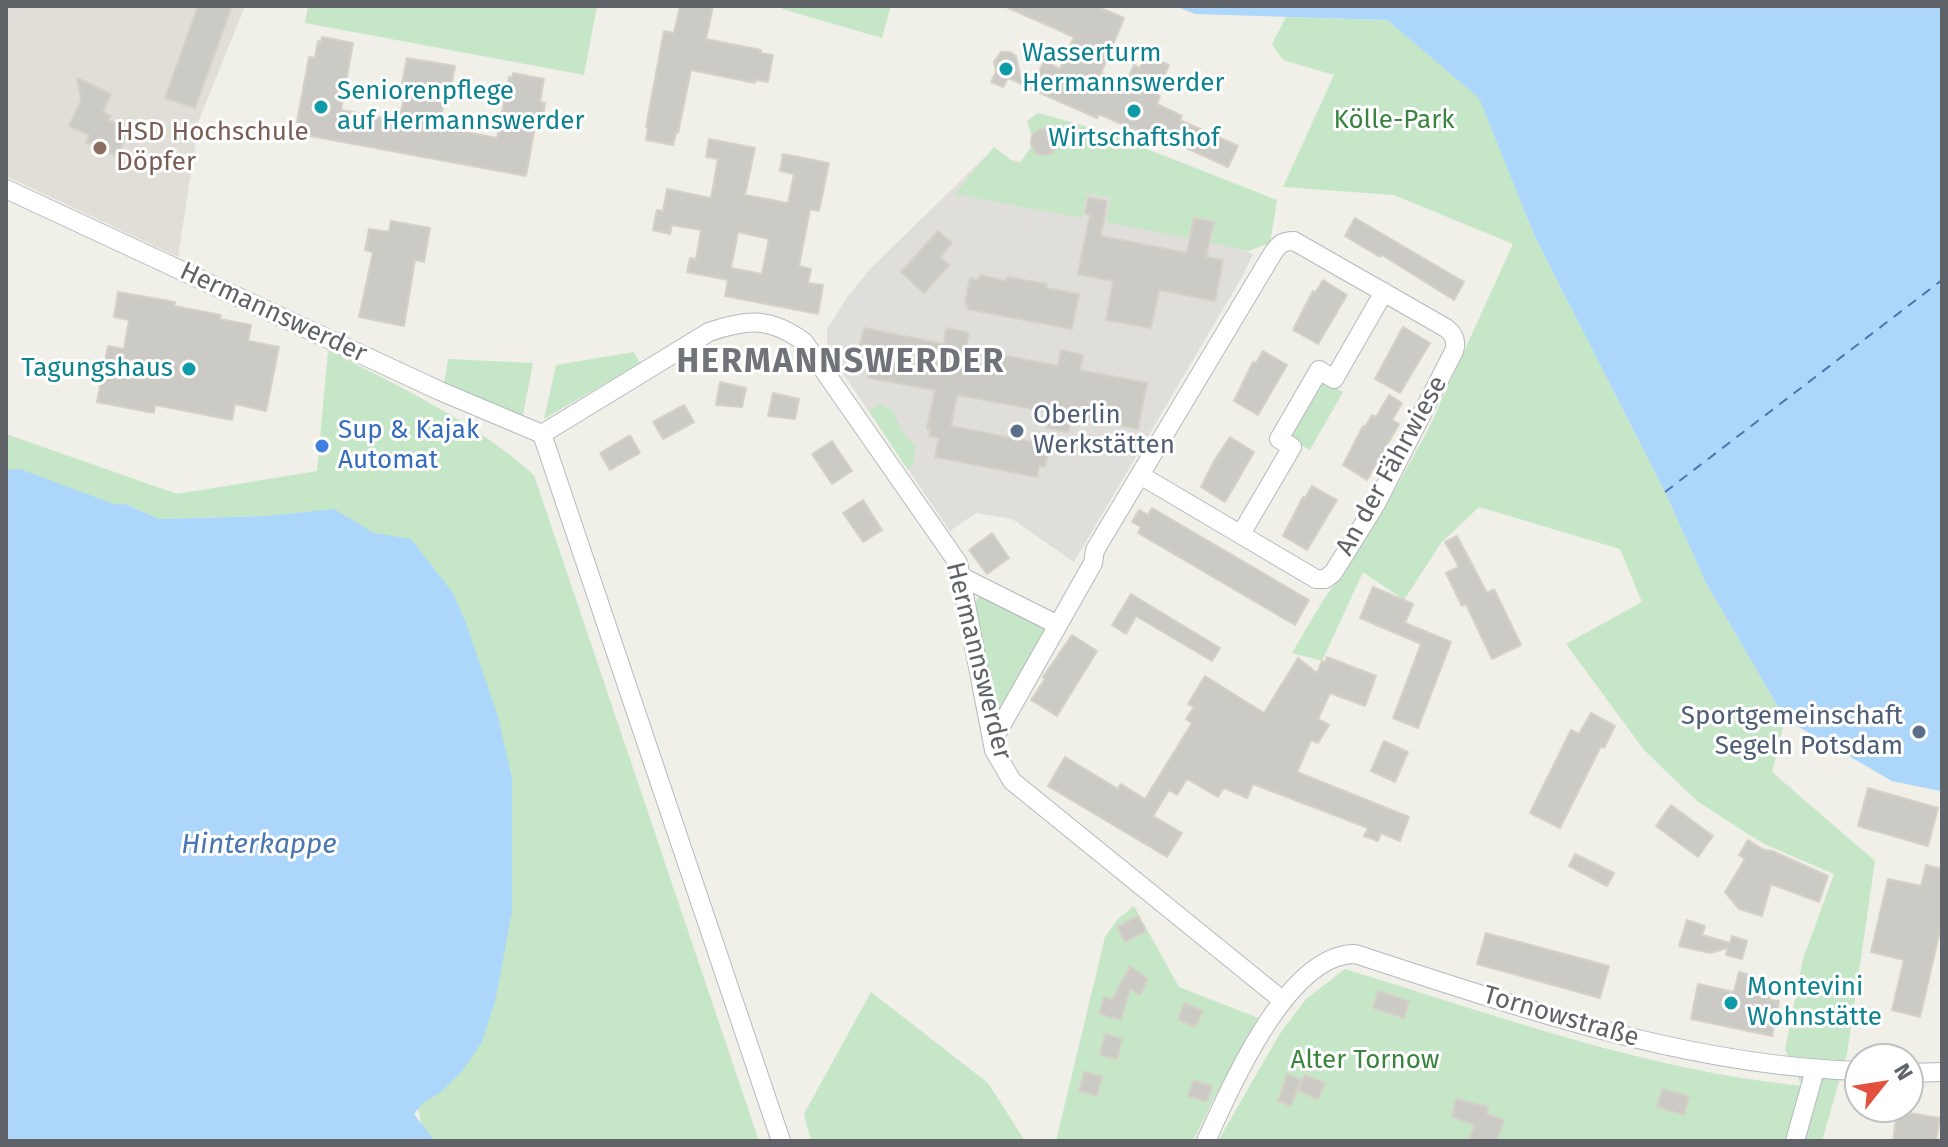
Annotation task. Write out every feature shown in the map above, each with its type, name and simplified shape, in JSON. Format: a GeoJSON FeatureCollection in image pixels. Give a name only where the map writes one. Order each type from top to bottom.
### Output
{"type":"FeatureCollection","features":[{"type":"Feature","properties":{"kind":"street","name":"Hermannswerder"},"geometry":{"type":"LineString","coordinates":[[6,189],[440,391],[542,434],[709,332],[739,323],[773,324],[789,331],[815,355],[958,563],[993,740],[1000,761],[1012,781],[1282,1000]]}},
{"type":"Feature","properties":{"kind":"street","name":"An der Fährwiese"},"geometry":{"type":"LineString","coordinates":[[993,740],[1093,563],[1095,550],[1140,475],[1282,243],[1294,241],[1452,332],[1456,346],[1376,504],[1333,573],[1325,579],[1316,579],[1140,475]]}},
{"type":"Feature","properties":{"kind":"street"},"geometry":{"type":"LineString","coordinates":[[1241,534],[1292,447],[1279,439],[1319,370],[1334,379],[1384,292]]}},
{"type":"Feature","properties":{"kind":"street"},"geometry":{"type":"LineString","coordinates":[[542,434],[781,1141]]}},
{"type":"Feature","properties":{"kind":"street"},"geometry":{"type":"LineString","coordinates":[[962,577],[1058,625]]}},
{"type":"Feature","properties":{"kind":"street","name":"Tornowstraße"},"geometry":{"type":"LineString","coordinates":[[1282,1000],[1306,976],[1332,957],[1355,954],[1507,1004],[1659,1045],[1731,1059],[1844,1071]]}},
{"type":"Feature","properties":{"kind":"street"},"geometry":{"type":"LineString","coordinates":[[1206,1141],[1240,1072],[1282,1000]]}},
{"type":"Feature","properties":{"kind":"street"},"geometry":{"type":"LineString","coordinates":[[1795,1141],[1815,1070]]}},
{"type":"Feature","properties":{"kind":"shaded area","name":"HSD Hochschule Döpfer"},"geometry":{"type":"Polygon","coordinates":[[[6,6],[245,6],[199,120],[178,257],[6,176],[6,6]]]}},
{"type":"Feature","properties":{"kind":"shaded area","name":"Oberlin Werkstätten"},"geometry":{"type":"Polygon","coordinates":[[[987,155],[1233,205],[1219,240],[1253,254],[1074,562],[1012,519],[976,513],[950,531],[827,350],[827,329],[848,296],[871,268],[987,155]]]}},
{"type":"Feature","properties":{"kind":"green space"},"geometry":{"type":"Polygon","coordinates":[[[308,6],[597,6],[584,75],[305,23],[308,6]]]}},
{"type":"Feature","properties":{"kind":"green space"},"geometry":{"type":"Polygon","coordinates":[[[783,6],[891,6],[882,38],[782,9],[783,6]]]}},
{"type":"Feature","properties":{"kind":"green space","name":"Kölle-Park"},"geometry":{"type":"Polygon","coordinates":[[[1286,17],[1387,20],[1480,98],[1535,237],[1665,492],[1705,581],[1785,719],[1772,772],[1875,861],[1849,1043],[1844,1043],[1844,1064],[1822,1141],[1218,1141],[1279,1035],[1306,999],[1345,969],[1628,1054],[1743,1078],[1802,1086],[1785,1050],[1803,959],[1834,874],[1764,844],[1697,801],[1644,750],[1566,644],[1642,602],[1620,549],[1479,507],[1441,543],[1404,600],[1363,572],[1322,661],[1292,653],[1379,518],[1428,430],[1513,244],[1394,195],[1283,187],[1334,75],[1283,60],[1272,44],[1286,17]]]}},
{"type":"Feature","properties":{"kind":"green space"},"geometry":{"type":"Polygon","coordinates":[[[1038,113],[1096,129],[1277,200],[1270,243],[1249,251],[1211,243],[1215,221],[1194,216],[1188,238],[1106,222],[1111,198],[1087,193],[1082,218],[955,194],[994,147],[1018,165],[1032,146],[1040,155],[1053,152],[1057,141],[1053,133],[1039,131],[1032,137],[1027,121],[1038,113]]]}},
{"type":"Feature","properties":{"kind":"green space"},"geometry":{"type":"Polygon","coordinates":[[[328,350],[461,421],[534,475],[759,1141],[432,1139],[422,1126],[418,1108],[334,510],[267,516],[159,519],[125,504],[114,504],[6,470],[6,434],[177,494],[317,471],[328,350]]]}},
{"type":"Feature","properties":{"kind":"green space"},"geometry":{"type":"Polygon","coordinates":[[[634,352],[640,363],[544,419],[556,365],[634,352]]]}},
{"type":"Feature","properties":{"kind":"green space"},"geometry":{"type":"Polygon","coordinates":[[[448,359],[533,363],[522,420],[444,384],[448,359]]]}},
{"type":"Feature","properties":{"kind":"green space"},"geometry":{"type":"Polygon","coordinates":[[[1317,377],[1343,392],[1310,450],[1285,436],[1317,377]]]}},
{"type":"Feature","properties":{"kind":"green space"},"geometry":{"type":"Polygon","coordinates":[[[880,404],[893,410],[901,430],[915,446],[914,463],[908,470],[869,411],[880,404]]]}},
{"type":"Feature","properties":{"kind":"green space"},"geometry":{"type":"Polygon","coordinates":[[[981,595],[1047,626],[1001,709],[993,708],[974,602],[981,595]]]}},
{"type":"Feature","properties":{"kind":"green space","name":"Alter Tornow"},"geometry":{"type":"Polygon","coordinates":[[[1134,906],[1179,987],[1261,1019],[1215,1096],[1193,1141],[1056,1141],[1105,937],[1118,919],[1134,906]]]}},
{"type":"Feature","properties":{"kind":"green space"},"geometry":{"type":"Polygon","coordinates":[[[871,992],[988,1083],[1025,1141],[811,1141],[804,1114],[871,992]]]}},
{"type":"Feature","properties":{"kind":"water"},"geometry":{"type":"Polygon","coordinates":[[[1175,6],[1942,6],[1942,802],[1940,791],[1892,781],[1785,719],[1705,581],[1665,492],[1535,237],[1479,98],[1387,20],[1195,14],[1175,6]]]}},
{"type":"Feature","properties":{"kind":"water","name":"Hinterkappe"},"geometry":{"type":"Polygon","coordinates":[[[20,469],[114,504],[125,504],[159,519],[267,516],[334,509],[374,533],[411,539],[453,593],[498,717],[512,778],[512,911],[496,998],[482,1042],[462,1071],[414,1114],[435,1141],[6,1141],[6,470],[20,469]]]}},
{"type":"Feature","properties":{"kind":"building"},"geometry":{"type":"Polygon","coordinates":[[[198,6],[232,6],[195,108],[165,98],[198,6]]]}},
{"type":"Feature","properties":{"kind":"building"},"geometry":{"type":"Polygon","coordinates":[[[680,6],[713,6],[706,39],[773,55],[768,82],[755,80],[755,83],[691,70],[673,145],[646,140],[646,127],[664,31],[674,33],[680,6]]]}},
{"type":"Feature","properties":{"kind":"building"},"geometry":{"type":"Polygon","coordinates":[[[1004,6],[1096,6],[1124,18],[1101,73],[1126,84],[1134,65],[1140,68],[1146,55],[1169,65],[1156,94],[1160,96],[1157,104],[1182,116],[1180,120],[1238,146],[1228,167],[1171,141],[1169,145],[1099,114],[1097,118],[1031,89],[1044,61],[1060,69],[1074,37],[1004,6]]]}},
{"type":"Feature","properties":{"kind":"building","name":"Seniorenpflege auf Hermannswerder"},"geometry":{"type":"Polygon","coordinates":[[[322,37],[353,43],[341,110],[399,121],[406,89],[401,88],[407,58],[455,66],[439,127],[497,138],[509,77],[512,78],[513,73],[544,79],[540,102],[545,103],[543,117],[537,116],[526,176],[300,134],[302,123],[297,122],[309,57],[315,58],[318,41],[321,42],[322,37]]]}},
{"type":"Feature","properties":{"kind":"building","name":"Wasserturm Hermannswerder"},"geometry":{"type":"Polygon","coordinates":[[[1001,52],[1016,56],[1022,84],[1008,78],[1003,87],[991,82],[996,72],[994,62],[1001,52]]]}},
{"type":"Feature","properties":{"kind":"building"},"geometry":{"type":"Polygon","coordinates":[[[77,78],[111,94],[103,112],[111,116],[108,120],[129,130],[117,156],[86,142],[89,135],[69,126],[81,100],[77,78]]]}},
{"type":"Feature","properties":{"kind":"building"},"geometry":{"type":"Polygon","coordinates":[[[1044,129],[1053,133],[1057,142],[1053,151],[1044,155],[1035,151],[1031,142],[1035,133],[1044,129]]]}},
{"type":"Feature","properties":{"kind":"building"},"geometry":{"type":"Polygon","coordinates":[[[709,139],[755,148],[745,195],[788,203],[794,174],[780,171],[783,154],[829,163],[819,211],[810,209],[799,266],[811,269],[808,283],[823,285],[818,314],[725,296],[728,280],[687,272],[690,258],[696,259],[701,230],[672,225],[670,234],[653,230],[657,210],[663,211],[667,189],[711,198],[718,159],[706,157],[709,139]],[[738,232],[731,268],[762,274],[769,239],[738,232]]]}},
{"type":"Feature","properties":{"kind":"building"},"geometry":{"type":"Polygon","coordinates":[[[1088,197],[1107,201],[1101,236],[1187,253],[1194,218],[1214,222],[1206,257],[1223,260],[1215,301],[1159,290],[1151,328],[1106,320],[1113,281],[1078,274],[1090,215],[1085,214],[1088,197]]]}},
{"type":"Feature","properties":{"kind":"building"},"geometry":{"type":"Polygon","coordinates":[[[1355,218],[1464,282],[1454,300],[1345,236],[1355,218]]]}},
{"type":"Feature","properties":{"kind":"building"},"geometry":{"type":"Polygon","coordinates":[[[391,221],[430,228],[424,262],[415,260],[404,326],[359,317],[373,252],[365,250],[369,229],[389,232],[391,221]]]}},
{"type":"Feature","properties":{"kind":"building"},"geometry":{"type":"Polygon","coordinates":[[[938,231],[952,243],[940,257],[949,265],[924,293],[901,272],[938,231]]]}},
{"type":"Feature","properties":{"kind":"building"},"geometry":{"type":"Polygon","coordinates":[[[980,275],[1006,281],[1007,277],[1047,284],[1046,288],[1079,294],[1072,329],[967,309],[968,304],[965,304],[970,278],[979,280],[980,275]]]}},
{"type":"Feature","properties":{"kind":"building"},"geometry":{"type":"Polygon","coordinates":[[[1323,280],[1347,295],[1318,344],[1293,330],[1313,291],[1315,293],[1323,280]]]}},
{"type":"Feature","properties":{"kind":"building","name":"Tagungshaus"},"geometry":{"type":"Polygon","coordinates":[[[118,292],[175,302],[174,306],[221,315],[220,319],[251,325],[248,341],[279,347],[266,411],[235,404],[232,420],[155,405],[154,413],[97,402],[108,346],[124,349],[129,320],[114,317],[118,292]]]}},
{"type":"Feature","properties":{"kind":"building"},"geometry":{"type":"Polygon","coordinates":[[[1403,327],[1430,343],[1400,393],[1375,379],[1403,327]]]}},
{"type":"Feature","properties":{"kind":"building"},"geometry":{"type":"Polygon","coordinates":[[[864,328],[944,344],[946,328],[969,333],[966,348],[1058,366],[1061,350],[1083,355],[1080,370],[1147,383],[1138,429],[1072,416],[1068,432],[1046,428],[1049,412],[957,395],[951,426],[1049,445],[1045,467],[1039,466],[1037,477],[935,457],[939,438],[929,436],[931,429],[927,429],[935,390],[868,378],[874,347],[860,344],[864,328]]]}},
{"type":"Feature","properties":{"kind":"building"},"geometry":{"type":"Polygon","coordinates":[[[1263,351],[1287,365],[1258,415],[1234,401],[1253,362],[1256,363],[1263,351]]]}},
{"type":"Feature","properties":{"kind":"building"},"geometry":{"type":"Polygon","coordinates":[[[720,382],[746,388],[742,407],[716,405],[720,382]]]}},
{"type":"Feature","properties":{"kind":"building"},"geometry":{"type":"Polygon","coordinates":[[[773,393],[799,399],[795,419],[768,416],[773,393]]]}},
{"type":"Feature","properties":{"kind":"building"},"geometry":{"type":"Polygon","coordinates":[[[1389,395],[1402,403],[1392,420],[1399,424],[1367,480],[1343,465],[1363,426],[1372,415],[1376,417],[1389,395]]]}},
{"type":"Feature","properties":{"kind":"building"},"geometry":{"type":"Polygon","coordinates":[[[684,405],[694,422],[663,439],[653,422],[684,405]]]}},
{"type":"Feature","properties":{"kind":"building"},"geometry":{"type":"Polygon","coordinates":[[[630,435],[640,453],[610,470],[600,453],[630,435]]]}},
{"type":"Feature","properties":{"kind":"building"},"geometry":{"type":"Polygon","coordinates":[[[1230,437],[1254,452],[1225,502],[1201,487],[1230,437]]]}},
{"type":"Feature","properties":{"kind":"building"},"geometry":{"type":"Polygon","coordinates":[[[832,441],[852,471],[832,484],[812,454],[832,441]]]}},
{"type":"Feature","properties":{"kind":"building"},"geometry":{"type":"Polygon","coordinates":[[[1312,486],[1337,500],[1307,550],[1283,536],[1312,486]]]}},
{"type":"Feature","properties":{"kind":"building"},"geometry":{"type":"Polygon","coordinates":[[[863,500],[882,530],[863,542],[843,513],[863,500]]]}},
{"type":"Feature","properties":{"kind":"building"},"geometry":{"type":"Polygon","coordinates":[[[1152,508],[1309,600],[1295,625],[1138,533],[1141,527],[1132,522],[1139,510],[1148,515],[1152,508]]]}},
{"type":"Feature","properties":{"kind":"building"},"geometry":{"type":"Polygon","coordinates":[[[992,533],[1009,558],[987,574],[969,550],[992,533]]]}},
{"type":"Feature","properties":{"kind":"building"},"geometry":{"type":"Polygon","coordinates":[[[1457,536],[1487,593],[1494,589],[1521,645],[1492,659],[1466,604],[1462,606],[1446,573],[1459,567],[1445,542],[1457,536]]]}},
{"type":"Feature","properties":{"kind":"building"},"geometry":{"type":"Polygon","coordinates":[[[1373,587],[1413,604],[1405,623],[1451,642],[1418,728],[1393,718],[1421,644],[1360,618],[1373,587]]]}},
{"type":"Feature","properties":{"kind":"building"},"geometry":{"type":"Polygon","coordinates":[[[1131,594],[1220,648],[1212,661],[1136,616],[1126,634],[1112,625],[1131,594]]]}},
{"type":"Feature","properties":{"kind":"building"},"geometry":{"type":"Polygon","coordinates":[[[1072,635],[1097,651],[1057,716],[1031,700],[1072,635]]]}},
{"type":"Feature","properties":{"kind":"building"},"geometry":{"type":"Polygon","coordinates":[[[1327,657],[1376,676],[1365,706],[1330,693],[1318,719],[1329,725],[1318,743],[1311,740],[1297,772],[1409,817],[1400,841],[1381,833],[1378,841],[1364,836],[1368,828],[1253,784],[1247,798],[1224,788],[1218,797],[1187,779],[1177,795],[1169,790],[1153,816],[1182,833],[1167,857],[1048,786],[1065,757],[1118,789],[1121,784],[1145,799],[1192,723],[1186,719],[1194,707],[1188,704],[1205,676],[1264,713],[1298,658],[1317,673],[1327,657]]]}},
{"type":"Feature","properties":{"kind":"building"},"geometry":{"type":"Polygon","coordinates":[[[1591,713],[1615,726],[1604,748],[1601,746],[1560,828],[1530,813],[1571,730],[1579,734],[1591,713]]]}},
{"type":"Feature","properties":{"kind":"building"},"geometry":{"type":"Polygon","coordinates":[[[1384,741],[1408,752],[1395,782],[1371,771],[1384,741]]]}},
{"type":"Feature","properties":{"kind":"building"},"geometry":{"type":"Polygon","coordinates":[[[1868,788],[1938,808],[1928,846],[1858,826],[1868,788]]]}},
{"type":"Feature","properties":{"kind":"building"},"geometry":{"type":"Polygon","coordinates":[[[1671,805],[1713,836],[1698,857],[1656,826],[1671,805]]]}},
{"type":"Feature","properties":{"kind":"building","name":"Montevini Wohnstätte"},"geometry":{"type":"Polygon","coordinates":[[[1748,840],[1764,850],[1828,876],[1819,902],[1771,884],[1762,916],[1739,909],[1725,892],[1745,859],[1739,855],[1748,840]]]}},
{"type":"Feature","properties":{"kind":"building"},"geometry":{"type":"Polygon","coordinates":[[[1575,854],[1614,873],[1607,886],[1569,866],[1575,854]]]}},
{"type":"Feature","properties":{"kind":"building"},"geometry":{"type":"Polygon","coordinates":[[[1926,865],[1942,869],[1942,922],[1920,1017],[1892,1010],[1904,960],[1871,952],[1888,879],[1921,886],[1926,865]]]}},
{"type":"Feature","properties":{"kind":"building"},"geometry":{"type":"Polygon","coordinates":[[[1138,916],[1146,931],[1125,942],[1117,927],[1138,916]]]}},
{"type":"Feature","properties":{"kind":"building"},"geometry":{"type":"Polygon","coordinates":[[[1687,920],[1705,926],[1702,935],[1730,943],[1732,936],[1747,941],[1742,959],[1726,955],[1728,948],[1710,953],[1679,946],[1687,920]]]}},
{"type":"Feature","properties":{"kind":"building"},"geometry":{"type":"Polygon","coordinates":[[[1486,933],[1609,966],[1600,998],[1477,964],[1486,933]]]}},
{"type":"Feature","properties":{"kind":"building"},"geometry":{"type":"Polygon","coordinates":[[[1130,966],[1148,979],[1140,995],[1130,989],[1121,1020],[1099,1014],[1104,997],[1112,1000],[1130,966]]]}},
{"type":"Feature","properties":{"kind":"building","name":"Montevini Wohnstätte"},"geometry":{"type":"Polygon","coordinates":[[[1739,972],[1760,978],[1767,985],[1770,1000],[1779,1001],[1772,1036],[1691,1019],[1698,984],[1734,992],[1739,972]]]}},
{"type":"Feature","properties":{"kind":"building"},"geometry":{"type":"Polygon","coordinates":[[[1378,991],[1409,1001],[1404,1018],[1373,1008],[1378,991]]]}},
{"type":"Feature","properties":{"kind":"building"},"geometry":{"type":"Polygon","coordinates":[[[1185,1003],[1203,1011],[1195,1027],[1178,1019],[1185,1003]]]}},
{"type":"Feature","properties":{"kind":"building"},"geometry":{"type":"Polygon","coordinates":[[[1105,1034],[1122,1039],[1117,1059],[1100,1055],[1105,1034]]]}},
{"type":"Feature","properties":{"kind":"building"},"geometry":{"type":"Polygon","coordinates":[[[1084,1072],[1102,1076],[1097,1096],[1079,1091],[1084,1072]]]}},
{"type":"Feature","properties":{"kind":"building"},"geometry":{"type":"Polygon","coordinates":[[[1287,1074],[1301,1080],[1291,1106],[1278,1101],[1287,1074]]]}},
{"type":"Feature","properties":{"kind":"building"},"geometry":{"type":"Polygon","coordinates":[[[1305,1075],[1325,1083],[1318,1099],[1298,1091],[1305,1075]]]}},
{"type":"Feature","properties":{"kind":"building"},"geometry":{"type":"Polygon","coordinates":[[[1193,1080],[1212,1086],[1207,1102],[1188,1096],[1193,1080]]]}},
{"type":"Feature","properties":{"kind":"building"},"geometry":{"type":"Polygon","coordinates":[[[1662,1089],[1689,1096],[1684,1115],[1657,1107],[1662,1089]]]}},
{"type":"Feature","properties":{"kind":"building"},"geometry":{"type":"Polygon","coordinates":[[[1456,1099],[1488,1107],[1487,1114],[1504,1120],[1497,1141],[1469,1141],[1474,1125],[1452,1117],[1456,1099]]]}},
{"type":"Feature","properties":{"kind":"building"},"geometry":{"type":"Polygon","coordinates":[[[1924,1115],[1940,1118],[1936,1141],[1893,1141],[1895,1123],[1924,1123],[1924,1115]]]}},
{"type":"Feature","properties":{"kind":"ferry route"},"geometry":{"type":"LineString","coordinates":[[1665,492],[1942,280]]}},
{"type":"Feature","properties":{"kind":"place","name":"Wasserturm Hermannswerder"},"geometry":{"type":"Point","coordinates":[1006,69]}},
{"type":"Feature","properties":{"kind":"place","name":"Seniorenpflege auf Hermannswerder"},"geometry":{"type":"Point","coordinates":[321,107]}},
{"type":"Feature","properties":{"kind":"place","name":"Wirtschaftshof"},"geometry":{"type":"Point","coordinates":[1134,111]}},
{"type":"Feature","properties":{"kind":"place","name":"HSD Hochschule Döpfer"},"geometry":{"type":"Point","coordinates":[100,148]}},
{"type":"Feature","properties":{"kind":"place","name":"Tagungshaus"},"geometry":{"type":"Point","coordinates":[189,369]}},
{"type":"Feature","properties":{"kind":"place","name":"Oberlin Werkstätten"},"geometry":{"type":"Point","coordinates":[1017,431]}},
{"type":"Feature","properties":{"kind":"place","name":"Sup & Kajak Automat"},"geometry":{"type":"Point","coordinates":[322,446]}},
{"type":"Feature","properties":{"kind":"place","name":"Sportgemeinschaft Segeln Potsdam"},"geometry":{"type":"Point","coordinates":[1919,732]}},
{"type":"Feature","properties":{"kind":"place","name":"Montevini Wohnstätte"},"geometry":{"type":"Point","coordinates":[1731,1003]}},
{"type":"Feature","properties":{"kind":"district","name":"HERMANNSWERDER"},"geometry":{"type":"Point","coordinates":[841,363]}}]}
